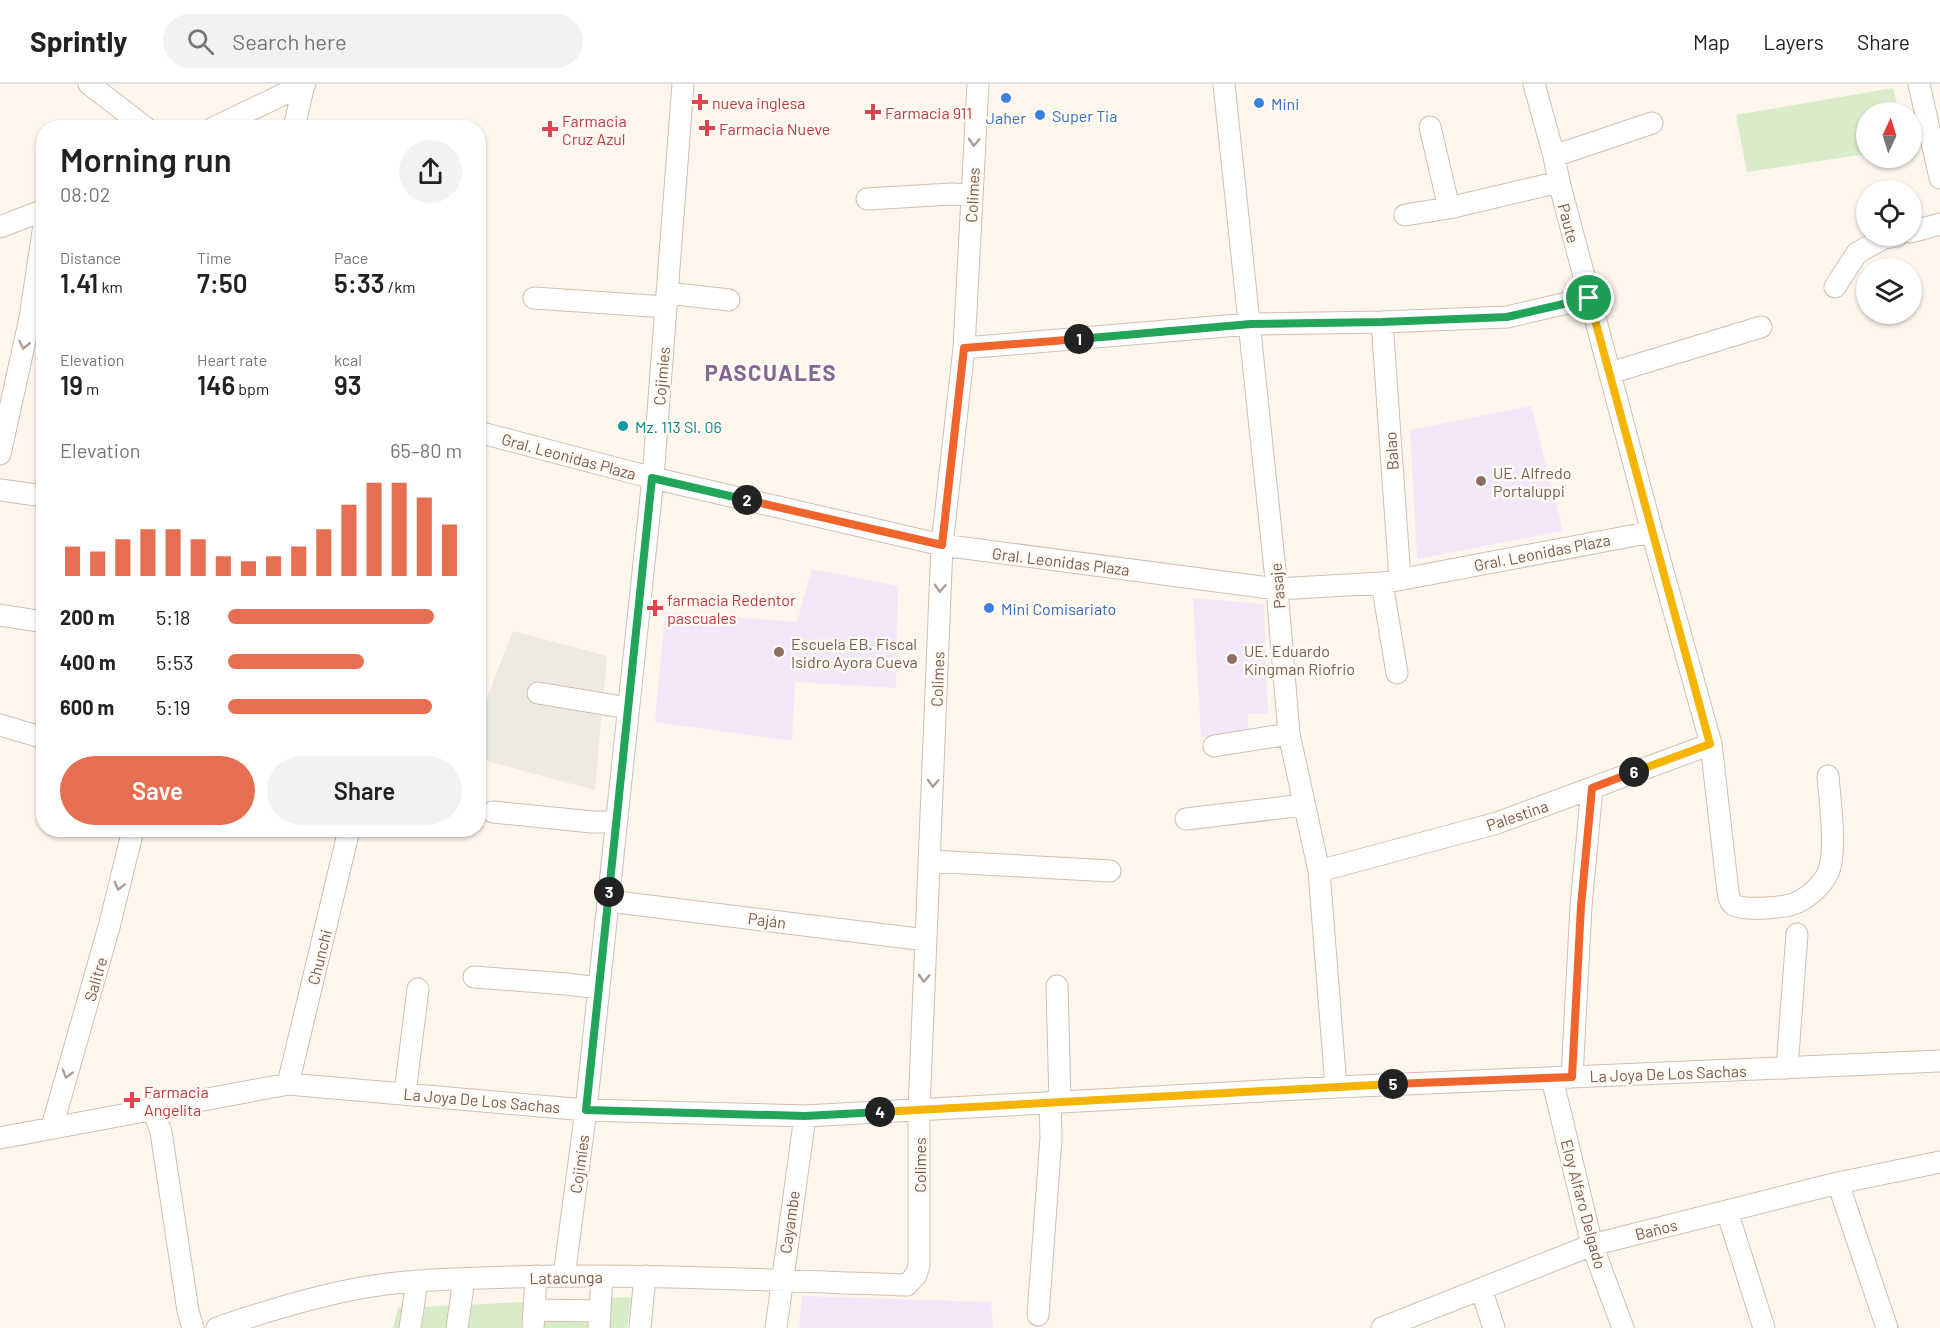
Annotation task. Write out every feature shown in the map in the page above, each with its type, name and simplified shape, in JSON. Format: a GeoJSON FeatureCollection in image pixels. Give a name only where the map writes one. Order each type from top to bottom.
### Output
{"type":"FeatureCollection","features":[{"type":"Feature","properties":{"kind":"street"},"geometry":{"type":"LineString","coordinates":[[89,84],[136,120]]}},
{"type":"Feature","properties":{"kind":"street"},"geometry":{"type":"LineString","coordinates":[[230,120],[304,84]]}},
{"type":"Feature","properties":{"kind":"street"},"geometry":{"type":"LineString","coordinates":[[296,120],[304,84]]}},
{"type":"Feature","properties":{"kind":"street","name":"Cojimíes"},"geometry":{"type":"LineString","coordinates":[[564,1276],[586,1110],[652,478],[683,84]]}},
{"type":"Feature","properties":{"kind":"street","name":"Colimes"},"geometry":{"type":"LineString","coordinates":[[916,1275],[919,1265],[919,1110],[942,545],[964,348],[978,84]]}},
{"type":"Feature","properties":{"kind":"street","name":"Pasaje"},"geometry":{"type":"LineString","coordinates":[[1224,84],[1251,324],[1277,589],[1288,734],[1319,871],[1336,1087]]}},
{"type":"Feature","properties":{"kind":"street","name":"Paute"},"geometry":{"type":"LineString","coordinates":[[1534,84],[1589,298],[1710,744],[1728,892],[1730,901],[1734,905],[1782,907],[1799,902],[1823,882],[1829,871],[1832,854],[1828,776]]}},
{"type":"Feature","properties":{"kind":"street"},"geometry":{"type":"LineString","coordinates":[[1919,84],[1939,165]]}},
{"type":"Feature","properties":{"kind":"street"},"geometry":{"type":"LineString","coordinates":[[1554,156],[1652,123]]}},
{"type":"Feature","properties":{"kind":"street"},"geometry":{"type":"LineString","coordinates":[[1430,127],[1449,208]]}},
{"type":"Feature","properties":{"kind":"street"},"geometry":{"type":"LineString","coordinates":[[1406,215],[1449,208],[1559,182]]}},
{"type":"Feature","properties":{"kind":"street"},"geometry":{"type":"LineString","coordinates":[[867,199],[972,195]]}},
{"type":"Feature","properties":{"kind":"street"},"geometry":{"type":"LineString","coordinates":[[0,227],[36,213]]}},
{"type":"Feature","properties":{"kind":"street"},"geometry":{"type":"LineString","coordinates":[[1922,229],[1940,224]]}},
{"type":"Feature","properties":{"kind":"street"},"geometry":{"type":"LineString","coordinates":[[1835,287],[1857,253],[1870,246]]}},
{"type":"Feature","properties":{"kind":"street"},"geometry":{"type":"LineString","coordinates":[[534,298],[729,300]]}},
{"type":"Feature","properties":{"kind":"street"},"geometry":{"type":"LineString","coordinates":[[964,348],[1251,324],[1507,317],[1589,298]]}},
{"type":"Feature","properties":{"kind":"street","name":"Balao"},"geometry":{"type":"LineString","coordinates":[[1382,322],[1391,581],[1398,673]]}},
{"type":"Feature","properties":{"kind":"street"},"geometry":{"type":"LineString","coordinates":[[0,454],[36,324]]}},
{"type":"Feature","properties":{"kind":"street"},"geometry":{"type":"LineString","coordinates":[[1611,373],[1761,327]]}},
{"type":"Feature","properties":{"kind":"street","name":"Gral. Leonidas Plaza"},"geometry":{"type":"LineString","coordinates":[[486,434],[652,478],[942,545],[1277,589],[1391,581],[1652,532]]}},
{"type":"Feature","properties":{"kind":"street"},"geometry":{"type":"LineString","coordinates":[[0,490],[36,495]]}},
{"type":"Feature","properties":{"kind":"street"},"geometry":{"type":"LineString","coordinates":[[0,615],[36,621]]}},
{"type":"Feature","properties":{"kind":"street"},"geometry":{"type":"LineString","coordinates":[[538,693],[628,708]]}},
{"type":"Feature","properties":{"kind":"street"},"geometry":{"type":"LineString","coordinates":[[0,725],[36,736]]}},
{"type":"Feature","properties":{"kind":"street"},"geometry":{"type":"LineString","coordinates":[[1214,747],[1288,734]]}},
{"type":"Feature","properties":{"kind":"street","name":"Palestina"},"geometry":{"type":"LineString","coordinates":[[1319,871],[1497,824],[1710,744]]}},
{"type":"Feature","properties":{"kind":"street","name":"Eloy Alfaro Delgado"},"geometry":{"type":"LineString","coordinates":[[1592,788],[1562,1077],[1592,1245],[1623,1328]]}},
{"type":"Feature","properties":{"kind":"street"},"geometry":{"type":"LineString","coordinates":[[1186,819],[1304,805]]}},
{"type":"Feature","properties":{"kind":"street"},"geometry":{"type":"LineString","coordinates":[[494,812],[592,822],[616,822]]}},
{"type":"Feature","properties":{"kind":"street","name":"Salitre"},"geometry":{"type":"LineString","coordinates":[[52,1127],[110,927],[131,837]]}},
{"type":"Feature","properties":{"kind":"street","name":"Chunchi"},"geometry":{"type":"LineString","coordinates":[[288,1084],[348,837]]}},
{"type":"Feature","properties":{"kind":"street"},"geometry":{"type":"LineString","coordinates":[[930,861],[1110,871]]}},
{"type":"Feature","properties":{"kind":"street","name":"Paján"},"geometry":{"type":"LineString","coordinates":[[608,901],[926,940]]}},
{"type":"Feature","properties":{"kind":"street"},"geometry":{"type":"LineString","coordinates":[[1786,1068],[1797,934]]}},
{"type":"Feature","properties":{"kind":"street"},"geometry":{"type":"LineString","coordinates":[[474,977],[599,988]]}},
{"type":"Feature","properties":{"kind":"street"},"geometry":{"type":"LineString","coordinates":[[1038,1315],[1050,1138],[1055,1102],[1058,986]]}},
{"type":"Feature","properties":{"kind":"street"},"geometry":{"type":"LineString","coordinates":[[405,1093],[418,989]]}},
{"type":"Feature","properties":{"kind":"street","name":"La Joya De Los Sachas"},"geometry":{"type":"LineString","coordinates":[[0,1138],[288,1084],[586,1110],[805,1116],[1336,1087],[1940,1061]]}},
{"type":"Feature","properties":{"kind":"street"},"geometry":{"type":"LineString","coordinates":[[153,1109],[161,1132],[188,1311],[193,1328]]}},
{"type":"Feature","properties":{"kind":"street","name":"Cayambe"},"geometry":{"type":"LineString","coordinates":[[776,1328],[805,1116]]}},
{"type":"Feature","properties":{"kind":"street","name":"Baños"},"geometry":{"type":"LineString","coordinates":[[1382,1328],[1592,1245],[1838,1183],[1940,1162]]}},
{"type":"Feature","properties":{"kind":"street"},"geometry":{"type":"LineString","coordinates":[[1838,1183],[1887,1328]]}},
{"type":"Feature","properties":{"kind":"street"},"geometry":{"type":"LineString","coordinates":[[1727,1211],[1764,1328]]}},
{"type":"Feature","properties":{"kind":"street","name":"Latacunga"},"geometry":{"type":"LineString","coordinates":[[217,1328],[278,1307],[366,1287],[417,1281],[536,1276],[645,1276],[907,1285],[916,1275]]}},
{"type":"Feature","properties":{"kind":"street"},"geometry":{"type":"LineString","coordinates":[[536,1276],[534,1319],[600,1319],[602,1276]]}},
{"type":"Feature","properties":{"kind":"street"},"geometry":{"type":"LineString","coordinates":[[640,1328],[645,1276]]}},
{"type":"Feature","properties":{"kind":"street"},"geometry":{"type":"LineString","coordinates":[[457,1328],[464,1279]]}},
{"type":"Feature","properties":{"kind":"street"},"geometry":{"type":"LineString","coordinates":[[410,1328],[417,1281]]}},
{"type":"Feature","properties":{"kind":"street"},"geometry":{"type":"LineString","coordinates":[[1481,1288],[1494,1328]]}},
{"type":"Feature","properties":{"kind":"shaded area","name":"UE. Alfredo Portaluppi"},"geometry":{"type":"Polygon","coordinates":[[[1531,406],[1563,531],[1417,559],[1410,430],[1531,406]]]}},
{"type":"Feature","properties":{"kind":"shaded area","name":"Escuela EB. Fiscal Isidro Ayora Cueva"},"geometry":{"type":"Polygon","coordinates":[[[812,569],[898,586],[896,688],[795,682],[792,741],[655,722],[665,612],[797,622],[812,569]]]}},
{"type":"Feature","properties":{"kind":"shaded area","name":"UE. Eduardo Kingman Riofrio"},"geometry":{"type":"Polygon","coordinates":[[[1193,598],[1264,604],[1268,714],[1248,714],[1248,732],[1201,737],[1193,598]]]}},
{"type":"Feature","properties":{"kind":"shaded area"},"geometry":{"type":"Polygon","coordinates":[[[513,631],[607,656],[595,790],[486,761],[486,700],[513,631]]]}},
{"type":"Feature","properties":{"kind":"shaded area"},"geometry":{"type":"Polygon","coordinates":[[[802,1296],[991,1302],[993,1328],[799,1328],[802,1296]]]}},
{"type":"Feature","properties":{"kind":"green space"},"geometry":{"type":"Polygon","coordinates":[[[1893,88],[1896,102],[1856,102],[1856,156],[1747,172],[1736,115],[1893,88]]]}},
{"type":"Feature","properties":{"kind":"green space"},"geometry":{"type":"Polygon","coordinates":[[[631,1297],[627,1328],[393,1328],[398,1308],[631,1297]]]}},
{"type":"Feature","properties":{"kind":"place","name":"Jaher"},"geometry":{"type":"Point","coordinates":[1006,98]}},
{"type":"Feature","properties":{"kind":"place","name":"nueva inglesa"},"geometry":{"type":"Point","coordinates":[700,102]}},
{"type":"Feature","properties":{"kind":"place","name":"Mini"},"geometry":{"type":"Point","coordinates":[1259,103]}},
{"type":"Feature","properties":{"kind":"place","name":"Farmacia 911"},"geometry":{"type":"Point","coordinates":[873,112]}},
{"type":"Feature","properties":{"kind":"place","name":"Super Tia"},"geometry":{"type":"Point","coordinates":[1040,115]}},
{"type":"Feature","properties":{"kind":"place","name":"Farmacia Nueve"},"geometry":{"type":"Point","coordinates":[707,128]}},
{"type":"Feature","properties":{"kind":"place","name":"Farmacia Cruz Azul"},"geometry":{"type":"Point","coordinates":[550,129]}},
{"type":"Feature","properties":{"kind":"place","name":"Mz. 113 Sl. 06"},"geometry":{"type":"Point","coordinates":[623,426]}},
{"type":"Feature","properties":{"kind":"place","name":"UE. Alfredo Portaluppi"},"geometry":{"type":"Point","coordinates":[1481,481]}},
{"type":"Feature","properties":{"kind":"place","name":"farmacia Redentor pascuales"},"geometry":{"type":"Point","coordinates":[655,608]}},
{"type":"Feature","properties":{"kind":"place","name":"Mini Comisariato"},"geometry":{"type":"Point","coordinates":[989,608]}},
{"type":"Feature","properties":{"kind":"place","name":"Escuela EB. Fiscal Isidro Ayora Cueva"},"geometry":{"type":"Point","coordinates":[779,652]}},
{"type":"Feature","properties":{"kind":"place","name":"UE. Eduardo Kingman Riofrio"},"geometry":{"type":"Point","coordinates":[1232,659]}},
{"type":"Feature","properties":{"kind":"place","name":"Farmacia Angelita"},"geometry":{"type":"Point","coordinates":[132,1100]}},
{"type":"Feature","properties":{"kind":"district","name":"PASCUALES"},"geometry":{"type":"Point","coordinates":[771,372]}},
{"type":"Feature","properties":{"kind":"route"},"geometry":{"type":"LineString","coordinates":[[1589,298],[1710,744],[1592,788],[1581,906],[1572,1077],[1336,1087],[805,1116],[586,1110],[652,478],[942,545],[964,348],[1251,324],[1507,317],[1589,298]]}}]}
